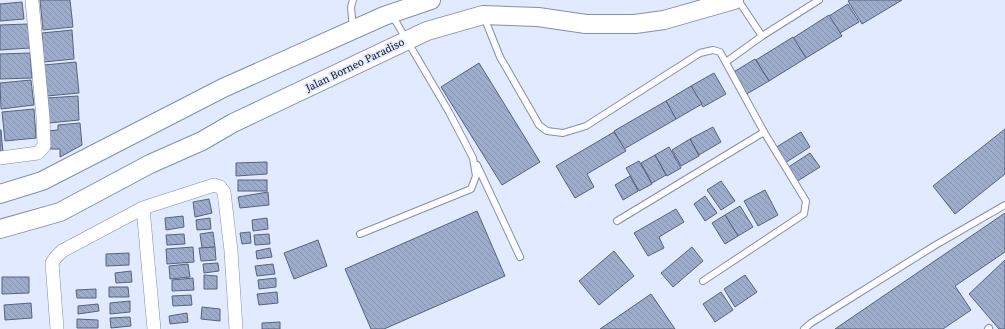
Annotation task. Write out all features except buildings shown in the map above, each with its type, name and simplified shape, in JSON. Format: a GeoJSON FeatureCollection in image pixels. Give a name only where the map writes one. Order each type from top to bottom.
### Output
{"type":"FeatureCollection","features":[{"type":"Feature","properties":{"kind":"street"},"geometry":{"type":"LineString","coordinates":[[0,194],[42,181],[223,88],[353,30],[391,14],[431,0]]}},
{"type":"Feature","properties":{"kind":"street","name":"Jalan Borneo Paradiso"},"geometry":{"type":"LineString","coordinates":[[0,230],[60,212],[150,164],[202,141],[233,123],[407,39],[427,31],[483,15],[538,17],[586,24],[635,24],[664,20],[734,0]]}},
{"type":"Feature","properties":{"kind":"street"},"geometry":{"type":"LineString","coordinates":[[0,158],[38,153],[44,146],[43,117],[32,1]]}},
{"type":"Feature","properties":{"kind":"street"},"geometry":{"type":"LineString","coordinates":[[57,329],[52,264],[62,251],[143,208],[214,185],[220,187],[224,192],[231,251],[236,329]]}},
{"type":"Feature","properties":{"kind":"street"},"geometry":{"type":"LineString","coordinates":[[143,208],[154,329]]}},
{"type":"Feature","properties":{"kind":"lane"},"geometry":{"type":"LineString","coordinates":[[353,0],[351,7],[353,30]]}},
{"type":"Feature","properties":{"kind":"lane"},"geometry":{"type":"LineString","coordinates":[[738,0],[762,36]]}},
{"type":"Feature","properties":{"kind":"lane"},"geometry":{"type":"LineString","coordinates":[[726,62],[762,36],[819,0]]}},
{"type":"Feature","properties":{"kind":"lane"},"geometry":{"type":"LineString","coordinates":[[391,14],[449,112],[473,158],[520,257]]}},
{"type":"Feature","properties":{"kind":"lane"},"geometry":{"type":"LineString","coordinates":[[483,15],[500,58],[539,125],[547,131],[563,133],[586,126],[700,53],[713,50],[720,52],[764,132],[806,201],[804,214],[703,281]]}},
{"type":"Feature","properties":{"kind":"lane"},"geometry":{"type":"LineString","coordinates":[[617,221],[764,132]]}},
{"type":"Feature","properties":{"kind":"lane"},"geometry":{"type":"LineString","coordinates":[[360,234],[471,189],[476,176],[473,158]]}},
{"type":"Feature","properties":{"kind":"lane"},"geometry":{"type":"LineString","coordinates":[[804,329],[811,323],[928,250],[1005,205]]}}]}
